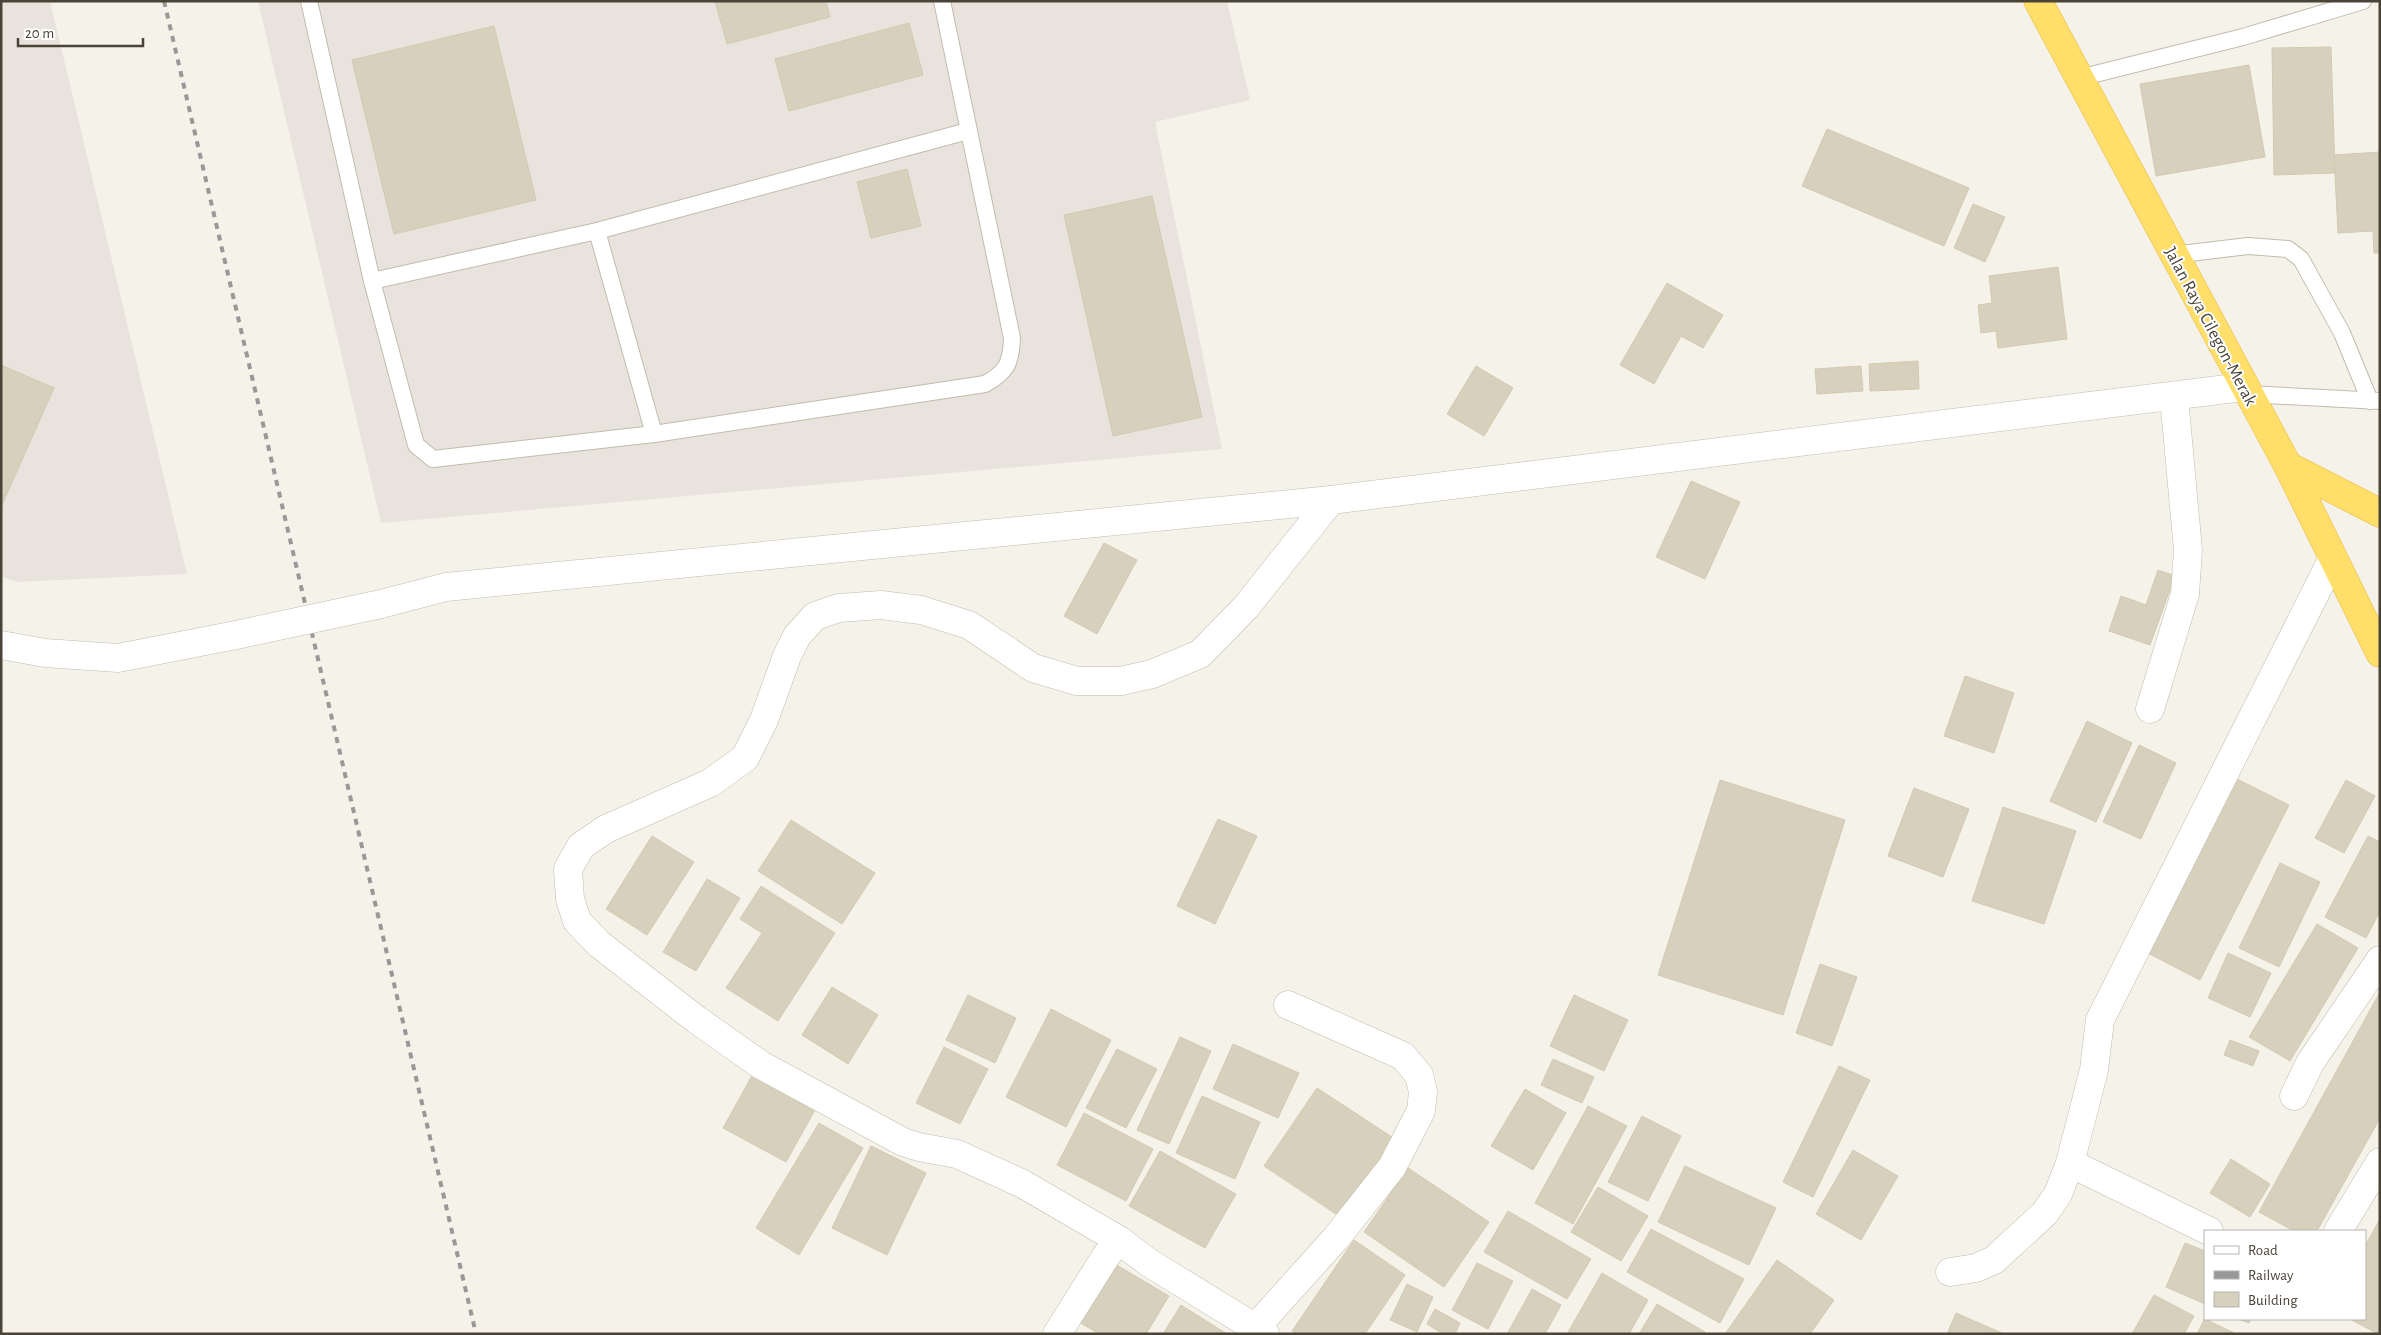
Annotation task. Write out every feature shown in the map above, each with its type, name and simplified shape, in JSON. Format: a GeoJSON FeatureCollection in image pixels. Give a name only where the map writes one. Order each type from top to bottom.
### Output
{"type":"FeatureCollection","features":[{"type":"Feature","properties":{"kind":"highway","name":"Jalan Raya Cilegon-Merak"},"geometry":{"type":"LineString","coordinates":[[2038,1],[2288,466],[2332,560],[2380,652]]}},
{"type":"Feature","properties":{"kind":"highway"},"geometry":{"type":"LineString","coordinates":[[2288,466],[2380,513]]}},
{"type":"Feature","properties":{"kind":"street"},"geometry":{"type":"LineString","coordinates":[[1,645],[45,653],[118,658],[381,604],[446,587],[1331,500],[2174,397],[2246,390]]}},
{"type":"Feature","properties":{"kind":"street"},"geometry":{"type":"LineString","coordinates":[[2150,709],[2186,594],[2188,550],[2174,397]]}},
{"type":"Feature","properties":{"kind":"street"},"geometry":{"type":"LineString","coordinates":[[1288,1005],[1403,1056],[1419,1075],[1423,1092],[1421,1111],[1392,1167],[1336,1238],[1254,1329],[1148,1262],[1119,1240],[1023,1184],[957,1154],[903,1142],[761,1065],[697,1020],[599,944],[576,921],[570,899],[568,869],[581,846],[606,829],[710,783],[745,758],[764,720],[790,649],[797,636],[815,616],[839,608],[882,605],[922,610],[969,625],[1033,668],[1077,680],[1121,681],[1152,674],[1200,654],[1246,608],[1331,500]]}},
{"type":"Feature","properties":{"kind":"street"},"geometry":{"type":"LineString","coordinates":[[1950,1272],[1976,1268],[1994,1260],[2012,1245],[2058,1194],[2070,1163],[2094,1070],[2100,1020],[2332,560]]}},
{"type":"Feature","properties":{"kind":"street"},"geometry":{"type":"LineString","coordinates":[[2294,1096],[2310,1063],[2380,960]]}},
{"type":"Feature","properties":{"kind":"street"},"geometry":{"type":"LineString","coordinates":[[2339,1230],[2380,1162]]}},
{"type":"Feature","properties":{"kind":"street"},"geometry":{"type":"LineString","coordinates":[[2070,1163],[2207,1230]]}},
{"type":"Feature","properties":{"kind":"street"},"geometry":{"type":"LineString","coordinates":[[1057,1334],[1106,1256],[1119,1240]]}},
{"type":"Feature","properties":{"kind":"lane"},"geometry":{"type":"LineString","coordinates":[[309,1],[372,281],[416,445],[433,459],[654,434],[985,384],[1001,375],[1011,357],[1012,338],[942,1]]}},
{"type":"Feature","properties":{"kind":"lane"},"geometry":{"type":"LineString","coordinates":[[2079,78],[2243,37],[2363,1]]}},
{"type":"Feature","properties":{"kind":"lane"},"geometry":{"type":"LineString","coordinates":[[372,281],[597,231],[968,131]]}},
{"type":"Feature","properties":{"kind":"lane"},"geometry":{"type":"LineString","coordinates":[[597,231],[654,434]]}},
{"type":"Feature","properties":{"kind":"lane"},"geometry":{"type":"LineString","coordinates":[[2173,255],[2248,246],[2288,249],[2301,259],[2342,332],[2375,401]]}},
{"type":"Feature","properties":{"kind":"lane"},"geometry":{"type":"LineString","coordinates":[[2246,390],[2375,401]]}},
{"type":"Feature","properties":{"kind":"shaded area"},"geometry":{"type":"Polygon","coordinates":[[[1,1],[50,1],[187,574],[16,582],[1,576],[1,1]]]}},
{"type":"Feature","properties":{"kind":"shaded area"},"geometry":{"type":"Polygon","coordinates":[[[258,1],[1227,1],[1250,100],[1155,122],[1222,449],[381,523],[258,1]]]}},
{"type":"Feature","properties":{"kind":"building"},"geometry":{"type":"Polygon","coordinates":[[[715,1],[826,1],[830,17],[727,44],[715,1]]]}},
{"type":"Feature","properties":{"kind":"building"},"geometry":{"type":"Polygon","coordinates":[[[909,23],[923,75],[789,111],[775,59],[909,23]]]}},
{"type":"Feature","properties":{"kind":"building"},"geometry":{"type":"Polygon","coordinates":[[[494,26],[536,200],[394,234],[352,60],[494,26]]]}},
{"type":"Feature","properties":{"kind":"building"},"geometry":{"type":"Polygon","coordinates":[[[2331,47],[2335,173],[2274,175],[2272,48],[2331,47]]]}},
{"type":"Feature","properties":{"kind":"building"},"geometry":{"type":"Polygon","coordinates":[[[2249,65],[2265,157],[2156,176],[2140,84],[2249,65]]]}},
{"type":"Feature","properties":{"kind":"building"},"geometry":{"type":"Polygon","coordinates":[[[1827,129],[1969,188],[1944,246],[1802,186],[1827,129]]]}},
{"type":"Feature","properties":{"kind":"building"},"geometry":{"type":"Polygon","coordinates":[[[2380,152],[2380,253],[2374,253],[2373,231],[2338,233],[2334,155],[2380,152]]]}},
{"type":"Feature","properties":{"kind":"building"},"geometry":{"type":"Polygon","coordinates":[[[907,169],[921,226],[871,238],[857,182],[907,169]]]}},
{"type":"Feature","properties":{"kind":"building"},"geometry":{"type":"Polygon","coordinates":[[[1152,196],[1202,417],[1113,436],[1064,215],[1152,196]]]}},
{"type":"Feature","properties":{"kind":"building"},"geometry":{"type":"Polygon","coordinates":[[[1973,204],[2005,217],[1985,262],[1954,248],[1973,204]]]}},
{"type":"Feature","properties":{"kind":"building"},"geometry":{"type":"Polygon","coordinates":[[[2058,267],[2067,339],[1998,348],[1996,331],[1981,333],[1978,305],[1992,303],[1989,276],[2058,267]]]}},
{"type":"Feature","properties":{"kind":"building"},"geometry":{"type":"Polygon","coordinates":[[[1667,283],[1723,315],[1703,348],[1681,336],[1654,384],[1620,365],[1667,283]]]}},
{"type":"Feature","properties":{"kind":"building"},"geometry":{"type":"Polygon","coordinates":[[[1918,361],[1919,389],[1870,391],[1869,364],[1918,361]]]}},
{"type":"Feature","properties":{"kind":"building"},"geometry":{"type":"Polygon","coordinates":[[[1,365],[54,388],[1,507],[1,365]]]}},
{"type":"Feature","properties":{"kind":"building"},"geometry":{"type":"Polygon","coordinates":[[[1476,366],[1513,388],[1484,436],[1447,414],[1476,366]]]}},
{"type":"Feature","properties":{"kind":"building"},"geometry":{"type":"Polygon","coordinates":[[[1861,366],[1863,391],[1817,394],[1815,369],[1861,366]]]}},
{"type":"Feature","properties":{"kind":"building"},"geometry":{"type":"Polygon","coordinates":[[[1691,481],[1740,502],[1705,579],[1656,557],[1691,481]]]}},
{"type":"Feature","properties":{"kind":"building"},"geometry":{"type":"Polygon","coordinates":[[[1104,543],[1137,560],[1097,634],[1064,616],[1104,543]]]}},
{"type":"Feature","properties":{"kind":"building"},"geometry":{"type":"Polygon","coordinates":[[[2158,570],[2175,576],[2150,645],[2109,631],[2121,596],[2146,605],[2158,570]]]}},
{"type":"Feature","properties":{"kind":"building"},"geometry":{"type":"Polygon","coordinates":[[[1965,676],[2014,693],[1994,753],[1944,736],[1965,676]]]}},
{"type":"Feature","properties":{"kind":"building"},"geometry":{"type":"Polygon","coordinates":[[[2087,721],[2132,743],[2096,822],[2050,801],[2087,721]]]}},
{"type":"Feature","properties":{"kind":"building"},"geometry":{"type":"Polygon","coordinates":[[[2139,745],[2176,763],[2141,839],[2103,822],[2139,745]]]}},
{"type":"Feature","properties":{"kind":"building"},"geometry":{"type":"Polygon","coordinates":[[[2235,778],[2289,805],[2200,980],[2146,952],[2235,778]]]}},
{"type":"Feature","properties":{"kind":"building"},"geometry":{"type":"Polygon","coordinates":[[[1720,780],[1845,820],[1783,1015],[1658,975],[1720,780]]]}},
{"type":"Feature","properties":{"kind":"building"},"geometry":{"type":"Polygon","coordinates":[[[2346,780],[2375,796],[2344,853],[2315,838],[2346,780]]]}},
{"type":"Feature","properties":{"kind":"building"},"geometry":{"type":"Polygon","coordinates":[[[1914,788],[1969,809],[1943,877],[1888,856],[1914,788]]]}},
{"type":"Feature","properties":{"kind":"building"},"geometry":{"type":"Polygon","coordinates":[[[2003,807],[2076,831],[2044,924],[1972,901],[2003,807]]]}},
{"type":"Feature","properties":{"kind":"building"},"geometry":{"type":"Polygon","coordinates":[[[1218,819],[1257,836],[1215,924],[1177,906],[1218,819]]]}},
{"type":"Feature","properties":{"kind":"building"},"geometry":{"type":"Polygon","coordinates":[[[791,820],[875,873],[842,924],[758,871],[791,820]]]}},
{"type":"Feature","properties":{"kind":"building"},"geometry":{"type":"Polygon","coordinates":[[[652,836],[694,862],[647,935],[606,909],[652,836]]]}},
{"type":"Feature","properties":{"kind":"building"},"geometry":{"type":"Polygon","coordinates":[[[2368,836],[2380,842],[2380,911],[2366,938],[2325,917],[2368,836]]]}},
{"type":"Feature","properties":{"kind":"building"},"geometry":{"type":"Polygon","coordinates":[[[2280,863],[2320,882],[2279,967],[2239,948],[2280,863]]]}},
{"type":"Feature","properties":{"kind":"building"},"geometry":{"type":"Polygon","coordinates":[[[707,879],[740,898],[696,971],[663,952],[707,879]]]}},
{"type":"Feature","properties":{"kind":"building"},"geometry":{"type":"Polygon","coordinates":[[[761,886],[835,933],[778,1021],[726,988],[762,933],[740,919],[761,886]]]}},
{"type":"Feature","properties":{"kind":"building"},"geometry":{"type":"Polygon","coordinates":[[[2317,924],[2358,948],[2290,1061],[2249,1037],[2317,924]]]}},
{"type":"Feature","properties":{"kind":"building"},"geometry":{"type":"Polygon","coordinates":[[[2228,953],[2271,973],[2250,1017],[2208,998],[2228,953]]]}},
{"type":"Feature","properties":{"kind":"building"},"geometry":{"type":"Polygon","coordinates":[[[1820,964],[1857,977],[1832,1046],[1796,1033],[1820,964]]]}},
{"type":"Feature","properties":{"kind":"building"},"geometry":{"type":"Polygon","coordinates":[[[832,987],[878,1015],[848,1064],[802,1035],[832,987]]]}},
{"type":"Feature","properties":{"kind":"building"},"geometry":{"type":"Polygon","coordinates":[[[2380,992],[2380,1118],[2318,1230],[2292,1230],[2259,1212],[2380,992]]]}},
{"type":"Feature","properties":{"kind":"building"},"geometry":{"type":"Polygon","coordinates":[[[968,995],[1016,1018],[995,1063],[946,1040],[968,995]]]}},
{"type":"Feature","properties":{"kind":"building"},"geometry":{"type":"Polygon","coordinates":[[[1574,995],[1628,1020],[1604,1071],[1550,1046],[1574,995]]]}},
{"type":"Feature","properties":{"kind":"building"},"geometry":{"type":"Polygon","coordinates":[[[1051,1009],[1111,1040],[1066,1127],[1006,1097],[1051,1009]]]}},
{"type":"Feature","properties":{"kind":"building"},"geometry":{"type":"Polygon","coordinates":[[[1180,1037],[1211,1051],[1169,1144],[1137,1130],[1180,1037]]]}},
{"type":"Feature","properties":{"kind":"building"},"geometry":{"type":"Polygon","coordinates":[[[2230,1040],[2259,1051],[2253,1066],[2224,1055],[2230,1040]]]}},
{"type":"Feature","properties":{"kind":"building"},"geometry":{"type":"Polygon","coordinates":[[[1233,1044],[1299,1073],[1278,1118],[1213,1089],[1233,1044]]]}},
{"type":"Feature","properties":{"kind":"building"},"geometry":{"type":"Polygon","coordinates":[[[944,1047],[988,1069],[960,1124],[916,1103],[944,1047]]]}},
{"type":"Feature","properties":{"kind":"building"},"geometry":{"type":"Polygon","coordinates":[[[1117,1049],[1157,1069],[1126,1128],[1086,1108],[1117,1049]]]}},
{"type":"Feature","properties":{"kind":"building"},"geometry":{"type":"Polygon","coordinates":[[[1553,1059],[1594,1077],[1582,1103],[1541,1085],[1553,1059]]]}},
{"type":"Feature","properties":{"kind":"building"},"geometry":{"type":"Polygon","coordinates":[[[1839,1066],[1870,1080],[1813,1197],[1783,1182],[1839,1066]]]}},
{"type":"Feature","properties":{"kind":"building"},"geometry":{"type":"Polygon","coordinates":[[[753,1074],[816,1108],[786,1162],[723,1128],[753,1074]]]}},
{"type":"Feature","properties":{"kind":"building"},"geometry":{"type":"Polygon","coordinates":[[[1317,1088],[1395,1139],[1342,1218],[1264,1166],[1317,1088]]]}},
{"type":"Feature","properties":{"kind":"building"},"geometry":{"type":"Polygon","coordinates":[[[1525,1089],[1566,1113],[1533,1170],[1491,1146],[1525,1089]]]}},
{"type":"Feature","properties":{"kind":"building"},"geometry":{"type":"Polygon","coordinates":[[[1202,1096],[1260,1122],[1235,1179],[1176,1153],[1202,1096]]]}},
{"type":"Feature","properties":{"kind":"building"},"geometry":{"type":"Polygon","coordinates":[[[1588,1106],[1627,1126],[1573,1224],[1535,1203],[1588,1106]]]}},
{"type":"Feature","properties":{"kind":"building"},"geometry":{"type":"Polygon","coordinates":[[[1084,1113],[1153,1149],[1126,1201],[1057,1165],[1084,1113]]]}},
{"type":"Feature","properties":{"kind":"building"},"geometry":{"type":"Polygon","coordinates":[[[1642,1116],[1681,1136],[1648,1201],[1608,1182],[1642,1116]]]}},
{"type":"Feature","properties":{"kind":"building"},"geometry":{"type":"Polygon","coordinates":[[[819,1123],[863,1148],[799,1255],[756,1228],[819,1123]]]}},
{"type":"Feature","properties":{"kind":"building"},"geometry":{"type":"Polygon","coordinates":[[[871,1146],[926,1173],[887,1255],[832,1228],[871,1146]]]}},
{"type":"Feature","properties":{"kind":"building"},"geometry":{"type":"Polygon","coordinates":[[[1853,1150],[1898,1176],[1861,1240],[1816,1214],[1853,1150]]]}},
{"type":"Feature","properties":{"kind":"building"},"geometry":{"type":"Polygon","coordinates":[[[1160,1151],[1236,1194],[1205,1248],[1129,1206],[1160,1151]]]}},
{"type":"Feature","properties":{"kind":"building"},"geometry":{"type":"Polygon","coordinates":[[[2231,1159],[2270,1184],[2250,1217],[2210,1193],[2231,1159]]]}},
{"type":"Feature","properties":{"kind":"building"},"geometry":{"type":"Polygon","coordinates":[[[1685,1166],[1776,1208],[1749,1265],[1658,1222],[1685,1166]]]}},
{"type":"Feature","properties":{"kind":"building"},"geometry":{"type":"Polygon","coordinates":[[[1408,1168],[1489,1222],[1444,1287],[1364,1232],[1408,1168]]]}},
{"type":"Feature","properties":{"kind":"building"},"geometry":{"type":"Polygon","coordinates":[[[1598,1187],[1648,1216],[1621,1261],[1571,1232],[1598,1187]]]}},
{"type":"Feature","properties":{"kind":"building"},"geometry":{"type":"Polygon","coordinates":[[[1508,1211],[1591,1259],[1567,1299],[1484,1252],[1508,1211]]]}},
{"type":"Feature","properties":{"kind":"building"},"geometry":{"type":"Polygon","coordinates":[[[2380,1219],[2380,1334],[2352,1320],[2366,1320],[2366,1244],[2380,1219]]]}},
{"type":"Feature","properties":{"kind":"building"},"geometry":{"type":"Polygon","coordinates":[[[1651,1229],[1744,1279],[1720,1323],[1627,1272],[1651,1229]]]}},
{"type":"Feature","properties":{"kind":"building"},"geometry":{"type":"Polygon","coordinates":[[[1354,1240],[1405,1275],[1365,1334],[1296,1334],[1292,1331],[1354,1240]]]}},
{"type":"Feature","properties":{"kind":"building"},"geometry":{"type":"Polygon","coordinates":[[[2185,1243],[2204,1251],[2204,1304],[2166,1287],[2185,1243]]]}},
{"type":"Feature","properties":{"kind":"building"},"geometry":{"type":"Polygon","coordinates":[[[1777,1260],[1834,1300],[1810,1334],[1725,1334],[1777,1260]]]}},
{"type":"Feature","properties":{"kind":"building"},"geometry":{"type":"Polygon","coordinates":[[[1477,1263],[1513,1281],[1488,1329],[1452,1310],[1477,1263]]]}},
{"type":"Feature","properties":{"kind":"building"},"geometry":{"type":"Polygon","coordinates":[[[1115,1264],[1169,1296],[1146,1334],[1099,1334],[1079,1322],[1115,1264]]]}},
{"type":"Feature","properties":{"kind":"building"},"geometry":{"type":"Polygon","coordinates":[[[1602,1273],[1648,1300],[1629,1334],[1567,1334],[1602,1273]]]}},
{"type":"Feature","properties":{"kind":"building"},"geometry":{"type":"Polygon","coordinates":[[[1407,1284],[1433,1297],[1417,1332],[1390,1320],[1407,1284]]]}},
{"type":"Feature","properties":{"kind":"building"},"geometry":{"type":"Polygon","coordinates":[[[1532,1289],[1561,1305],[1545,1334],[1507,1334],[1532,1289]]]}},
{"type":"Feature","properties":{"kind":"building"},"geometry":{"type":"Polygon","coordinates":[[[2154,1295],[2194,1316],[2184,1334],[2132,1334],[2154,1295]]]}},
{"type":"Feature","properties":{"kind":"building"},"geometry":{"type":"Polygon","coordinates":[[[1657,1304],[1705,1332],[1703,1334],[1639,1334],[1657,1304]]]}},
{"type":"Feature","properties":{"kind":"building"},"geometry":{"type":"Polygon","coordinates":[[[1181,1305],[1227,1334],[1163,1334],[1181,1305]]]}},
{"type":"Feature","properties":{"kind":"building"},"geometry":{"type":"Polygon","coordinates":[[[1435,1309],[1460,1323],[1455,1334],[1443,1334],[1427,1324],[1435,1309]]]}},
{"type":"Feature","properties":{"kind":"building"},"geometry":{"type":"Polygon","coordinates":[[[1956,1313],[2004,1334],[1947,1334],[1956,1313]]]}},
{"type":"Feature","properties":{"kind":"building"},"geometry":{"type":"Polygon","coordinates":[[[2204,1320],[2207,1320],[2236,1334],[2197,1334],[2204,1320]]]}},
{"type":"Feature","properties":{"kind":"railway"},"geometry":{"type":"LineString","coordinates":[[164,1],[476,1334]]}}]}
